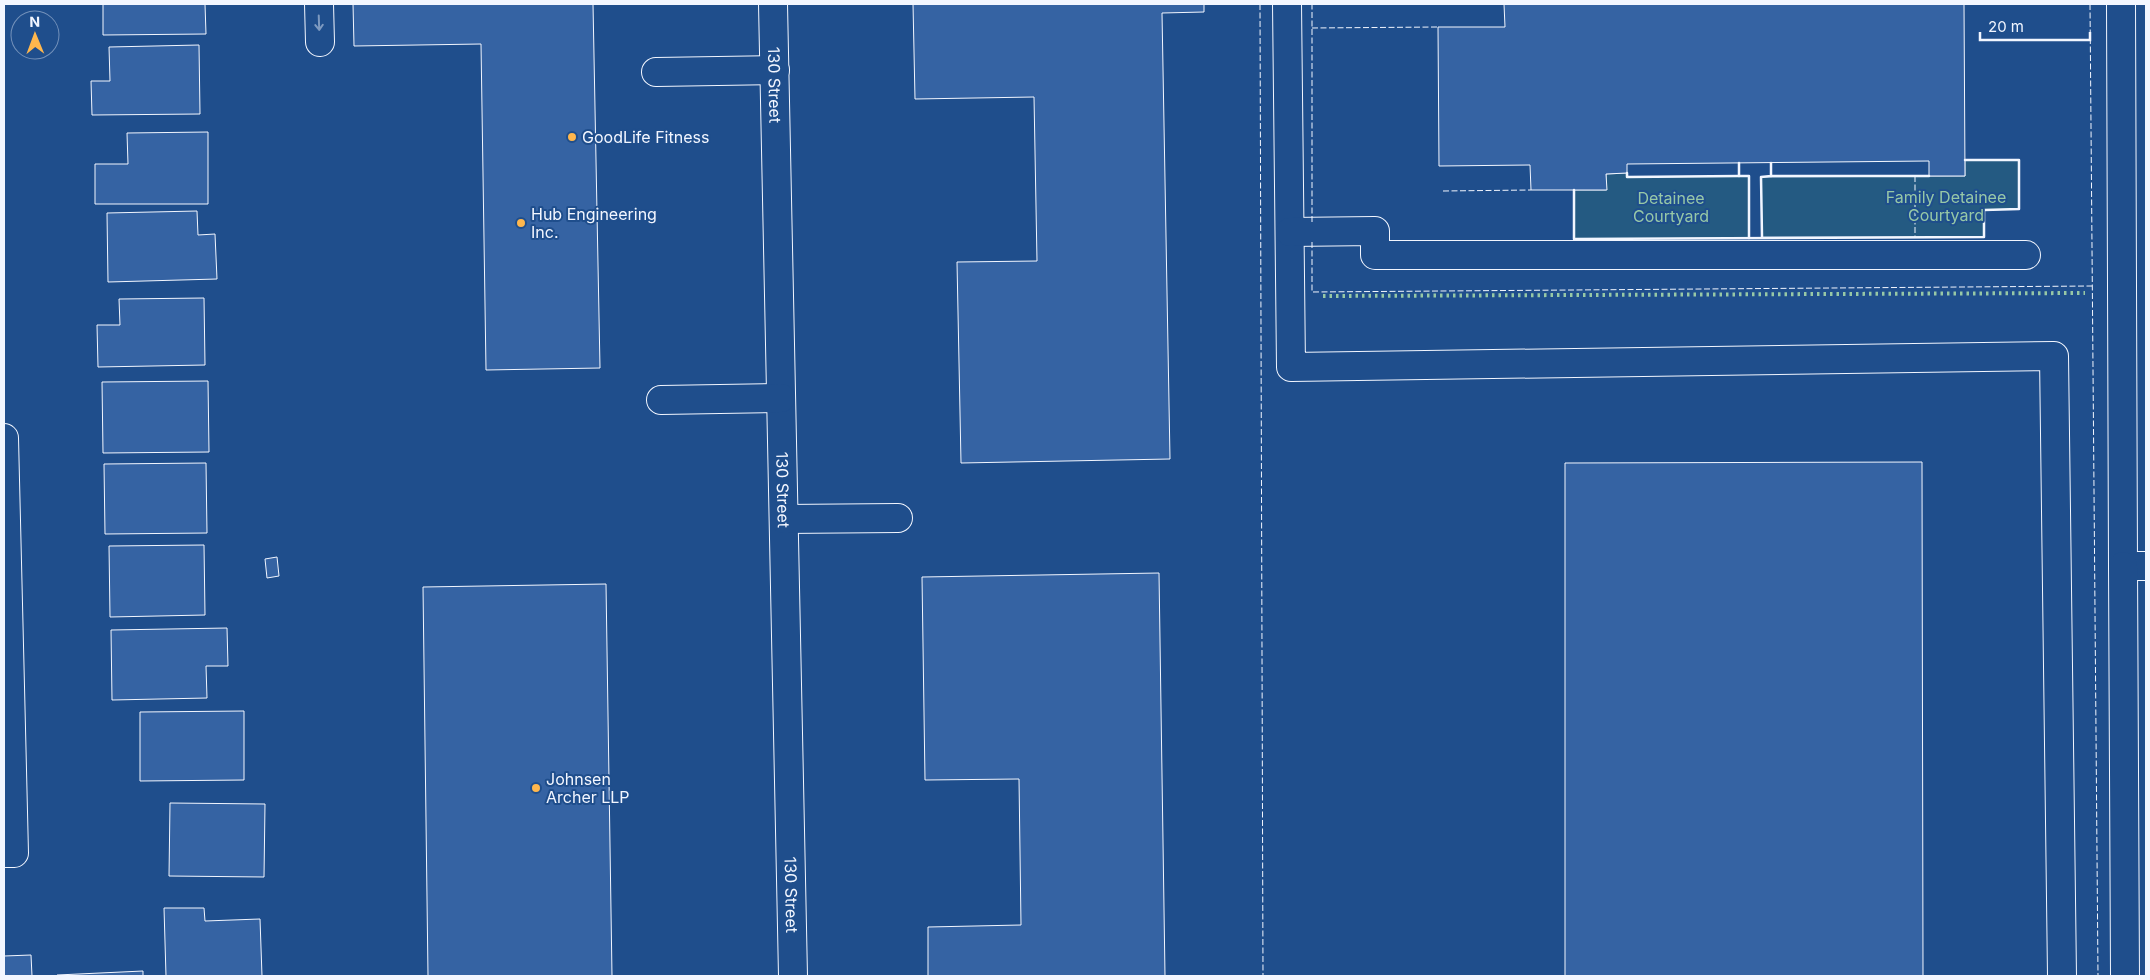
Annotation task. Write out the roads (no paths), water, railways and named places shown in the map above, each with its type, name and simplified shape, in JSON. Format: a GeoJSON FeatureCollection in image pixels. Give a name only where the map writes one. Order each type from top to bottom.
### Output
{"type":"FeatureCollection","features":[{"type":"Feature","properties":{"kind":"street"},"geometry":{"type":"LineString","coordinates":[[318,4],[320,42]]}},
{"type":"Feature","properties":{"kind":"street","name":"130 Street"},"geometry":{"type":"LineString","coordinates":[[773,4],[793,976]]}},
{"type":"Feature","properties":{"kind":"street"},"geometry":{"type":"LineString","coordinates":[[1287,4],[1291,367],[2054,356],[2062,976]]}},
{"type":"Feature","properties":{"kind":"street"},"geometry":{"type":"LineString","coordinates":[[2121,4],[2135,566],[2125,976]]}},
{"type":"Feature","properties":{"kind":"street"},"geometry":{"type":"LineString","coordinates":[[656,72],[775,70]]}},
{"type":"Feature","properties":{"kind":"street"},"geometry":{"type":"LineString","coordinates":[[1290,232],[1375,231],[1375,255],[2026,255]]}},
{"type":"Feature","properties":{"kind":"street"},"geometry":{"type":"LineString","coordinates":[[661,400],[781,398]]}},
{"type":"Feature","properties":{"kind":"street"},"geometry":{"type":"LineString","coordinates":[[4,438],[9,853]]}},
{"type":"Feature","properties":{"kind":"street"},"geometry":{"type":"LineString","coordinates":[[784,518],[898,518]]}},
{"type":"Feature","properties":{"kind":"place","name":"GoodLife Fitness"},"geometry":{"type":"Point","coordinates":[572,137]}},
{"type":"Feature","properties":{"kind":"place","name":"Hub Engineering Inc."},"geometry":{"type":"Point","coordinates":[521,223]}},
{"type":"Feature","properties":{"kind":"place","name":"Johnsen Archer LLP"},"geometry":{"type":"Point","coordinates":[536,788]}},
{"type":"Feature","properties":{"kind":"park label","name":"Family Detainee Courtyard"},"geometry":{"type":"Point","coordinates":[1946,206]}},
{"type":"Feature","properties":{"kind":"park label","name":"Detainee Courtyard"},"geometry":{"type":"Point","coordinates":[1671,207]}}]}
